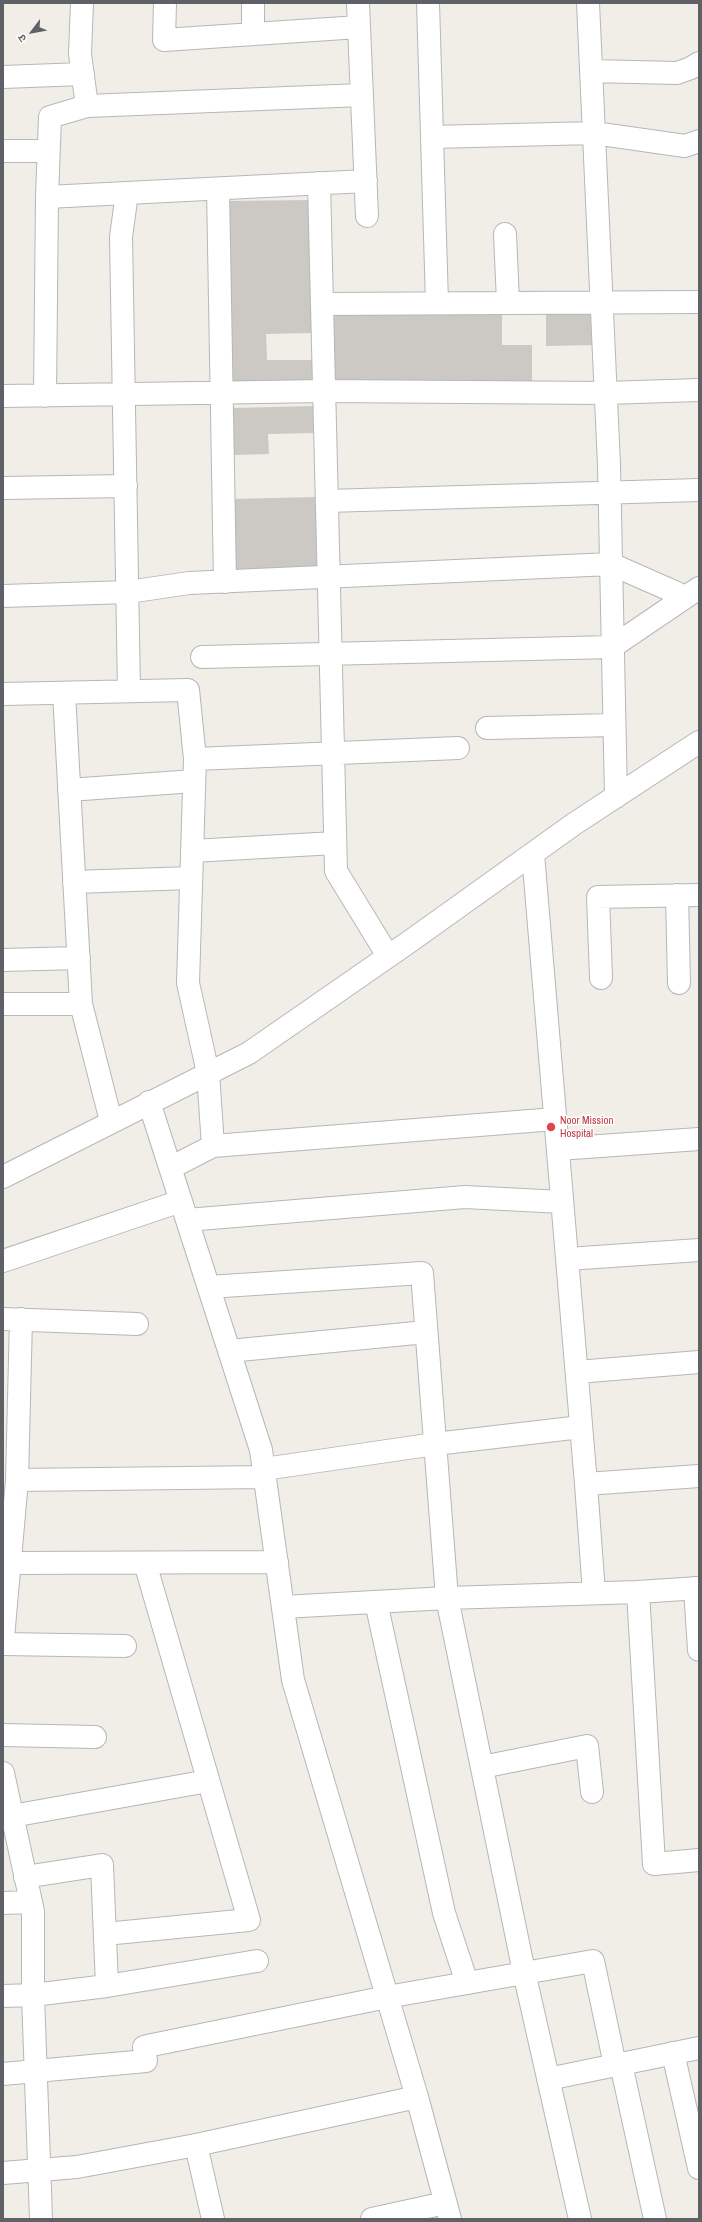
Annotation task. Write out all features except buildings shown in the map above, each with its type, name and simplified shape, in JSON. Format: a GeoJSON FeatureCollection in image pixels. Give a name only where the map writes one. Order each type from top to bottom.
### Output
{"type":"FeatureCollection","features":[{"type":"Feature","properties":{"kind":"street"},"geometry":{"type":"LineString","coordinates":[[82,3],[80,54],[87,106]]}},
{"type":"Feature","properties":{"kind":"street"},"geometry":{"type":"LineString","coordinates":[[165,3],[164,40],[359,27]]}},
{"type":"Feature","properties":{"kind":"street"},"geometry":{"type":"LineString","coordinates":[[253,3],[253,34]]}},
{"type":"Feature","properties":{"kind":"street"},"geometry":{"type":"LineString","coordinates":[[358,3],[367,216]]}},
{"type":"Feature","properties":{"kind":"street"},"geometry":{"type":"LineString","coordinates":[[437,303],[428,3],[445,3]]}},
{"type":"Feature","properties":{"kind":"street"},"geometry":{"type":"LineString","coordinates":[[588,3],[610,492],[616,797]]}},
{"type":"Feature","properties":{"kind":"street"},"geometry":{"type":"LineString","coordinates":[[591,71],[677,73],[699,63]]}},
{"type":"Feature","properties":{"kind":"street"},"geometry":{"type":"LineString","coordinates":[[3,77],[83,74]]}},
{"type":"Feature","properties":{"kind":"street"},"geometry":{"type":"LineString","coordinates":[[45,396],[46,197],[50,117],[87,106],[362,95]]}},
{"type":"Feature","properties":{"kind":"street"},"geometry":{"type":"LineString","coordinates":[[432,137],[594,134],[685,146],[699,141]]}},
{"type":"Feature","properties":{"kind":"street"},"geometry":{"type":"LineString","coordinates":[[3,151],[48,151]]}},
{"type":"Feature","properties":{"kind":"street"},"geometry":{"type":"LineString","coordinates":[[46,197],[366,181]]}},
{"type":"Feature","properties":{"kind":"street"},"geometry":{"type":"LineString","coordinates":[[319,183],[336,871],[388,956]]}},
{"type":"Feature","properties":{"kind":"street"},"geometry":{"type":"LineString","coordinates":[[218,189],[225,582]]}},
{"type":"Feature","properties":{"kind":"street"},"geometry":{"type":"LineString","coordinates":[[127,193],[121,237],[130,691]]}},
{"type":"Feature","properties":{"kind":"street"},"geometry":{"type":"LineString","coordinates":[[505,234],[508,302]]}},
{"type":"Feature","properties":{"kind":"street"},"geometry":{"type":"LineString","coordinates":[[322,304],[602,301],[699,302]]}},
{"type":"Feature","properties":{"kind":"street"},"geometry":{"type":"LineString","coordinates":[[3,396],[325,391],[606,393],[699,390]]}},
{"type":"Feature","properties":{"kind":"street"},"geometry":{"type":"LineString","coordinates":[[3,488],[126,486]]}},
{"type":"Feature","properties":{"kind":"street"},"geometry":{"type":"LineString","coordinates":[[327,501],[699,490]]}},
{"type":"Feature","properties":{"kind":"street"},"geometry":{"type":"LineString","coordinates":[[3,596],[128,592],[189,584],[611,564],[692,592]]}},
{"type":"Feature","properties":{"kind":"street"},"geometry":{"type":"LineString","coordinates":[[202,656],[612,647],[692,592]]}},
{"type":"Feature","properties":{"kind":"street"},"geometry":{"type":"LineString","coordinates":[[3,694],[188,690],[195,759],[188,983],[208,1073],[213,1146]]}},
{"type":"Feature","properties":{"kind":"street"},"geometry":{"type":"LineString","coordinates":[[64,693],[81,1004],[111,1121]]}},
{"type":"Feature","properties":{"kind":"street"},"geometry":{"type":"LineString","coordinates":[[487,728],[614,725]]}},
{"type":"Feature","properties":{"kind":"street"},"geometry":{"type":"LineString","coordinates":[[3,1177],[248,1053],[533,854],[699,742]]}},
{"type":"Feature","properties":{"kind":"street"},"geometry":{"type":"LineString","coordinates":[[195,759],[458,748]]}},
{"type":"Feature","properties":{"kind":"street"},"geometry":{"type":"LineString","coordinates":[[69,790],[194,781]]}},
{"type":"Feature","properties":{"kind":"street"},"geometry":{"type":"LineString","coordinates":[[192,851],[336,843]]}},
{"type":"Feature","properties":{"kind":"street"},"geometry":{"type":"LineString","coordinates":[[533,854],[582,1427],[594,1593]]}},
{"type":"Feature","properties":{"kind":"street"},"geometry":{"type":"LineString","coordinates":[[74,882],[191,878]]}},
{"type":"Feature","properties":{"kind":"street"},"geometry":{"type":"LineString","coordinates":[[677,895],[679,983]]}},
{"type":"Feature","properties":{"kind":"street"},"geometry":{"type":"LineString","coordinates":[[601,978],[598,897],[699,895]]}},
{"type":"Feature","properties":{"kind":"street"},"geometry":{"type":"LineString","coordinates":[[3,960],[79,958]]}},
{"type":"Feature","properties":{"kind":"street"},"geometry":{"type":"LineString","coordinates":[[3,1004],[81,1004]]}},
{"type":"Feature","properties":{"kind":"street"},"geometry":{"type":"LineString","coordinates":[[149,1102],[261,1450],[293,1680],[417,2097],[448,2211],[372,2219]]}},
{"type":"Feature","properties":{"kind":"street"},"geometry":{"type":"LineString","coordinates":[[170,1168],[213,1146],[555,1119]]}},
{"type":"Feature","properties":{"kind":"street"},"geometry":{"type":"LineString","coordinates":[[558,1149],[699,1139]]}},
{"type":"Feature","properties":{"kind":"street"},"geometry":{"type":"LineString","coordinates":[[3,1261],[184,1211],[465,1197],[562,1202]]}},
{"type":"Feature","properties":{"kind":"street"},"geometry":{"type":"LineString","coordinates":[[567,1259],[699,1250]]}},
{"type":"Feature","properties":{"kind":"street"},"geometry":{"type":"LineString","coordinates":[[209,1287],[422,1273],[447,1598],[524,1972],[580,2219]]}},
{"type":"Feature","properties":{"kind":"street"},"geometry":{"type":"LineString","coordinates":[[3,1638],[9,1506],[17,1480],[12,1319],[137,1324]]}},
{"type":"Feature","properties":{"kind":"street"},"geometry":{"type":"LineString","coordinates":[[229,1351],[426,1332]]}},
{"type":"Feature","properties":{"kind":"street"},"geometry":{"type":"LineString","coordinates":[[577,1372],[699,1362]]}},
{"type":"Feature","properties":{"kind":"street"},"geometry":{"type":"LineString","coordinates":[[17,1480],[265,1473],[435,1444],[582,1427]]}},
{"type":"Feature","properties":{"kind":"street"},"geometry":{"type":"LineString","coordinates":[[586,1484],[699,1476]]}},
{"type":"Feature","properties":{"kind":"street"},"geometry":{"type":"LineString","coordinates":[[7,1570],[145,1563],[277,1562]]}},
{"type":"Feature","properties":{"kind":"street"},"geometry":{"type":"LineString","coordinates":[[106,1934],[249,1920],[145,1563]]}},
{"type":"Feature","properties":{"kind":"street"},"geometry":{"type":"LineString","coordinates":[[283,1607],[447,1598],[638,1592],[697,1588],[699,1650]]}},
{"type":"Feature","properties":{"kind":"street"},"geometry":{"type":"LineString","coordinates":[[638,1592],[654,1864],[699,1860]]}},
{"type":"Feature","properties":{"kind":"street"},"geometry":{"type":"LineString","coordinates":[[376,1602],[444,1913],[467,1983]]}},
{"type":"Feature","properties":{"kind":"street"},"geometry":{"type":"LineString","coordinates":[[3,1644],[125,1646]]}},
{"type":"Feature","properties":{"kind":"street"},"geometry":{"type":"LineString","coordinates":[[3,1735],[95,1737]]}},
{"type":"Feature","properties":{"kind":"street"},"geometry":{"type":"LineString","coordinates":[[482,1767],[587,1746],[592,1792]]}},
{"type":"Feature","properties":{"kind":"street"},"geometry":{"type":"LineString","coordinates":[[3,1773],[32,1911],[33,1995],[37,2071],[41,2219]]}},
{"type":"Feature","properties":{"kind":"street"},"geometry":{"type":"LineString","coordinates":[[12,1816],[208,1780]]}},
{"type":"Feature","properties":{"kind":"street"},"geometry":{"type":"LineString","coordinates":[[25,1877],[102,1865],[107,1986]]}},
{"type":"Feature","properties":{"kind":"street"},"geometry":{"type":"LineString","coordinates":[[3,1903],[31,1902]]}},
{"type":"Feature","properties":{"kind":"street"},"geometry":{"type":"LineString","coordinates":[[3,1996],[33,1995],[107,1986],[258,1961]]}},
{"type":"Feature","properties":{"kind":"street"},"geometry":{"type":"LineString","coordinates":[[3,2074],[146,2060],[144,2047],[387,1997],[593,1961],[655,2219]]}},
{"type":"Feature","properties":{"kind":"street"},"geometry":{"type":"LineString","coordinates":[[548,2079],[699,2048]]}},
{"type":"Feature","properties":{"kind":"street"},"geometry":{"type":"LineString","coordinates":[[673,2053],[698,2168]]}},
{"type":"Feature","properties":{"kind":"street"},"geometry":{"type":"LineString","coordinates":[[3,2173],[77,2167],[196,2145],[417,2097]]}},
{"type":"Feature","properties":{"kind":"street"},"geometry":{"type":"LineString","coordinates":[[196,2145],[212,2219]]}},
{"type":"Feature","properties":{"kind":"place","name":"Noor Mission Hospital"},"geometry":{"type":"Point","coordinates":[551,1127]}}]}
